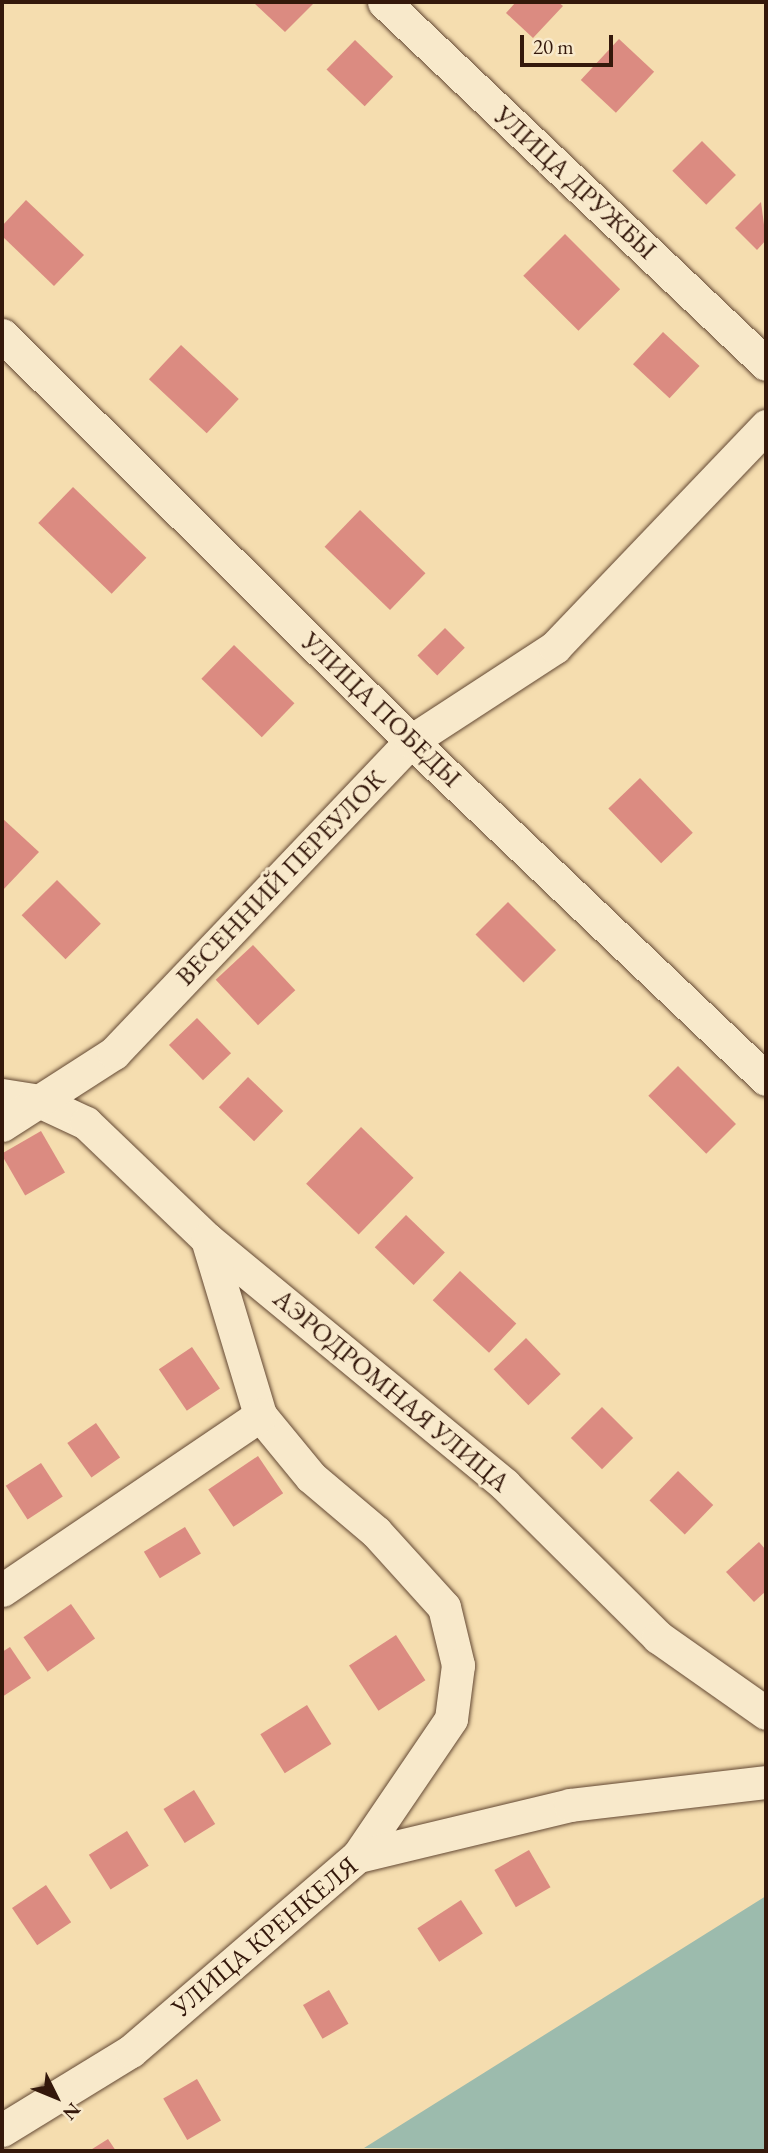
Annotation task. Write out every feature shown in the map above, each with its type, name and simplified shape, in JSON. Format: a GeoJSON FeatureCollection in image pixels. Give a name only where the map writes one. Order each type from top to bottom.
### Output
{"type":"FeatureCollection","features":[{"type":"Feature","properties":{"kind":"street","name":"УЛИЦА ДРУЖБЫ"},"geometry":{"type":"LineString","coordinates":[[384,2],[766,363]]}},
{"type":"Feature","properties":{"kind":"street","name":"УЛИЦА ПОБЕДЫ"},"geometry":{"type":"LineString","coordinates":[[2,335],[411,741],[766,1079]]}},
{"type":"Feature","properties":{"kind":"street","name":"ВЕСЕННИЙ ПЕРЕУЛОК"},"geometry":{"type":"LineString","coordinates":[[2,1125],[114,1052],[411,741],[555,647],[766,426]]}},
{"type":"Feature","properties":{"kind":"street","name":"АЭРОДРОМНАЯ УЛИЦА"},"geometry":{"type":"LineString","coordinates":[[2,1095],[39,1101],[86,1124],[207,1239],[505,1485],[658,1637],[766,1713]]}},
{"type":"Feature","properties":{"kind":"street"},"geometry":{"type":"LineString","coordinates":[[207,1239],[260,1415],[311,1477],[376,1532],[444,1607],[458,1665],[451,1720],[358,1856]]}},
{"type":"Feature","properties":{"kind":"street"},"geometry":{"type":"LineString","coordinates":[[2,1590],[260,1415]]}},
{"type":"Feature","properties":{"kind":"street","name":"УЛИЦА КРЕНКЕЛЯ"},"geometry":{"type":"LineString","coordinates":[[2,2130],[131,2051],[358,1856],[570,1805],[766,1782]]}},
{"type":"Feature","properties":{"kind":"shaded area"},"geometry":{"type":"Polygon","coordinates":[[[766,1896],[766,2151],[363,2148],[364,2148],[766,1896]]]}},
{"type":"Feature","properties":{"kind":"building"},"geometry":{"type":"Polygon","coordinates":[[[253,2],[315,2],[285,32],[253,2]]]}},
{"type":"Feature","properties":{"kind":"building"},"geometry":{"type":"Polygon","coordinates":[[[516,2],[558,2],[563,6],[533,38],[506,13],[516,2]]]}},
{"type":"Feature","properties":{"kind":"building"},"geometry":{"type":"Polygon","coordinates":[[[619,39],[654,72],[616,113],[581,80],[619,39]]]}},
{"type":"Feature","properties":{"kind":"building"},"geometry":{"type":"Polygon","coordinates":[[[355,40],[393,77],[365,106],[327,69],[355,40]]]}},
{"type":"Feature","properties":{"kind":"building"},"geometry":{"type":"Polygon","coordinates":[[[702,141],[736,175],[706,205],[672,171],[702,141]]]}},
{"type":"Feature","properties":{"kind":"building"},"geometry":{"type":"Polygon","coordinates":[[[26,200],[84,255],[54,286],[2,236],[2,226],[26,200]]]}},
{"type":"Feature","properties":{"kind":"building"},"geometry":{"type":"Polygon","coordinates":[[[761,202],[766,240],[757,250],[735,228],[761,202]]]}},
{"type":"Feature","properties":{"kind":"building"},"geometry":{"type":"Polygon","coordinates":[[[565,234],[620,289],[578,331],[523,276],[565,234]]]}},
{"type":"Feature","properties":{"kind":"building"},"geometry":{"type":"Polygon","coordinates":[[[663,332],[700,366],[670,398],[633,364],[663,332]]]}},
{"type":"Feature","properties":{"kind":"building"},"geometry":{"type":"Polygon","coordinates":[[[181,345],[239,399],[207,433],[149,379],[181,345]]]}},
{"type":"Feature","properties":{"kind":"building"},"geometry":{"type":"Polygon","coordinates":[[[73,487],[146,558],[112,594],[38,523],[73,487]]]}},
{"type":"Feature","properties":{"kind":"building"},"geometry":{"type":"Polygon","coordinates":[[[360,510],[425,573],[390,610],[325,547],[360,510]]]}},
{"type":"Feature","properties":{"kind":"building"},"geometry":{"type":"Polygon","coordinates":[[[445,628],[465,648],[437,675],[417,656],[445,628]]]}},
{"type":"Feature","properties":{"kind":"building"},"geometry":{"type":"Polygon","coordinates":[[[234,645],[294,703],[262,737],[201,679],[234,645]]]}},
{"type":"Feature","properties":{"kind":"building"},"geometry":{"type":"Polygon","coordinates":[[[640,778],[693,833],[661,863],[608,809],[640,778]]]}},
{"type":"Feature","properties":{"kind":"building"},"geometry":{"type":"Polygon","coordinates":[[[2,818],[39,852],[2,891],[2,818]]]}},
{"type":"Feature","properties":{"kind":"building"},"geometry":{"type":"Polygon","coordinates":[[[57,880],[101,924],[65,959],[22,915],[57,880]]]}},
{"type":"Feature","properties":{"kind":"building"},"geometry":{"type":"Polygon","coordinates":[[[508,902],[556,950],[524,983],[475,935],[508,902]]]}},
{"type":"Feature","properties":{"kind":"building"},"geometry":{"type":"Polygon","coordinates":[[[253,945],[295,990],[258,1025],[216,980],[253,945]]]}},
{"type":"Feature","properties":{"kind":"building"},"geometry":{"type":"Polygon","coordinates":[[[197,1018],[231,1053],[203,1080],[169,1045],[197,1018]]]}},
{"type":"Feature","properties":{"kind":"building"},"geometry":{"type":"Polygon","coordinates":[[[678,1066],[736,1124],[706,1154],[648,1096],[678,1066]]]}},
{"type":"Feature","properties":{"kind":"building"},"geometry":{"type":"Polygon","coordinates":[[[248,1077],[283,1111],[254,1141],[219,1107],[248,1077]]]}},
{"type":"Feature","properties":{"kind":"building"},"geometry":{"type":"Polygon","coordinates":[[[361,1127],[414,1178],[359,1235],[306,1184],[361,1127]]]}},
{"type":"Feature","properties":{"kind":"building"},"geometry":{"type":"Polygon","coordinates":[[[41,1131],[65,1173],[25,1196],[2,1154],[41,1131]]]}},
{"type":"Feature","properties":{"kind":"building"},"geometry":{"type":"Polygon","coordinates":[[[406,1215],[445,1253],[414,1285],[375,1247],[406,1215]]]}},
{"type":"Feature","properties":{"kind":"building"},"geometry":{"type":"Polygon","coordinates":[[[460,1271],[516,1324],[489,1353],[433,1300],[460,1271]]]}},
{"type":"Feature","properties":{"kind":"building"},"geometry":{"type":"Polygon","coordinates":[[[526,1338],[561,1374],[528,1405],[494,1369],[526,1338]]]}},
{"type":"Feature","properties":{"kind":"building"},"geometry":{"type":"Polygon","coordinates":[[[192,1347],[220,1388],[187,1411],[159,1369],[192,1347]]]}},
{"type":"Feature","properties":{"kind":"building"},"geometry":{"type":"Polygon","coordinates":[[[602,1407],[633,1438],[602,1469],[571,1438],[602,1407]]]}},
{"type":"Feature","properties":{"kind":"building"},"geometry":{"type":"Polygon","coordinates":[[[96,1423],[120,1457],[91,1477],[67,1443],[96,1423]]]}},
{"type":"Feature","properties":{"kind":"building"},"geometry":{"type":"Polygon","coordinates":[[[258,1456],[283,1493],[233,1527],[208,1490],[258,1456]]]}},
{"type":"Feature","properties":{"kind":"building"},"geometry":{"type":"Polygon","coordinates":[[[41,1463],[63,1497],[28,1519],[6,1486],[41,1463]]]}},
{"type":"Feature","properties":{"kind":"building"},"geometry":{"type":"Polygon","coordinates":[[[678,1471],[713,1505],[685,1535],[650,1500],[678,1471]]]}},
{"type":"Feature","properties":{"kind":"building"},"geometry":{"type":"Polygon","coordinates":[[[185,1527],[201,1554],[160,1578],[144,1552],[185,1527]]]}},
{"type":"Feature","properties":{"kind":"building"},"geometry":{"type":"Polygon","coordinates":[[[759,1542],[766,1550],[766,1591],[754,1602],[726,1572],[759,1542]]]}},
{"type":"Feature","properties":{"kind":"building"},"geometry":{"type":"Polygon","coordinates":[[[71,1604],[95,1638],[48,1672],[23,1637],[71,1604]]]}},
{"type":"Feature","properties":{"kind":"building"},"geometry":{"type":"Polygon","coordinates":[[[396,1635],[425,1680],[378,1711],[349,1665],[396,1635]]]}},
{"type":"Feature","properties":{"kind":"building"},"geometry":{"type":"Polygon","coordinates":[[[10,1647],[31,1678],[2,1697],[2,1652],[10,1647]]]}},
{"type":"Feature","properties":{"kind":"building"},"geometry":{"type":"Polygon","coordinates":[[[307,1705],[331,1744],[285,1773],[260,1734],[307,1705]]]}},
{"type":"Feature","properties":{"kind":"building"},"geometry":{"type":"Polygon","coordinates":[[[194,1790],[215,1824],[185,1843],[163,1809],[194,1790]]]}},
{"type":"Feature","properties":{"kind":"building"},"geometry":{"type":"Polygon","coordinates":[[[127,1831],[149,1866],[111,1890],[89,1855],[127,1831]]]}},
{"type":"Feature","properties":{"kind":"building"},"geometry":{"type":"Polygon","coordinates":[[[529,1850],[550,1887],[516,1907],[494,1870],[529,1850]]]}},
{"type":"Feature","properties":{"kind":"building"},"geometry":{"type":"Polygon","coordinates":[[[46,1885],[71,1922],[37,1945],[12,1908],[46,1885]]]}},
{"type":"Feature","properties":{"kind":"building"},"geometry":{"type":"Polygon","coordinates":[[[461,1900],[483,1934],[439,1962],[417,1928],[461,1900]]]}},
{"type":"Feature","properties":{"kind":"building"},"geometry":{"type":"Polygon","coordinates":[[[329,1990],[348,2024],[323,2039],[303,2005],[329,1990]]]}},
{"type":"Feature","properties":{"kind":"building"},"geometry":{"type":"Polygon","coordinates":[[[197,2079],[221,2121],[187,2140],[163,2098],[197,2079]]]}},
{"type":"Feature","properties":{"kind":"building"},"geometry":{"type":"Polygon","coordinates":[[[108,2139],[116,2151],[89,2151],[108,2139]]]}}]}
